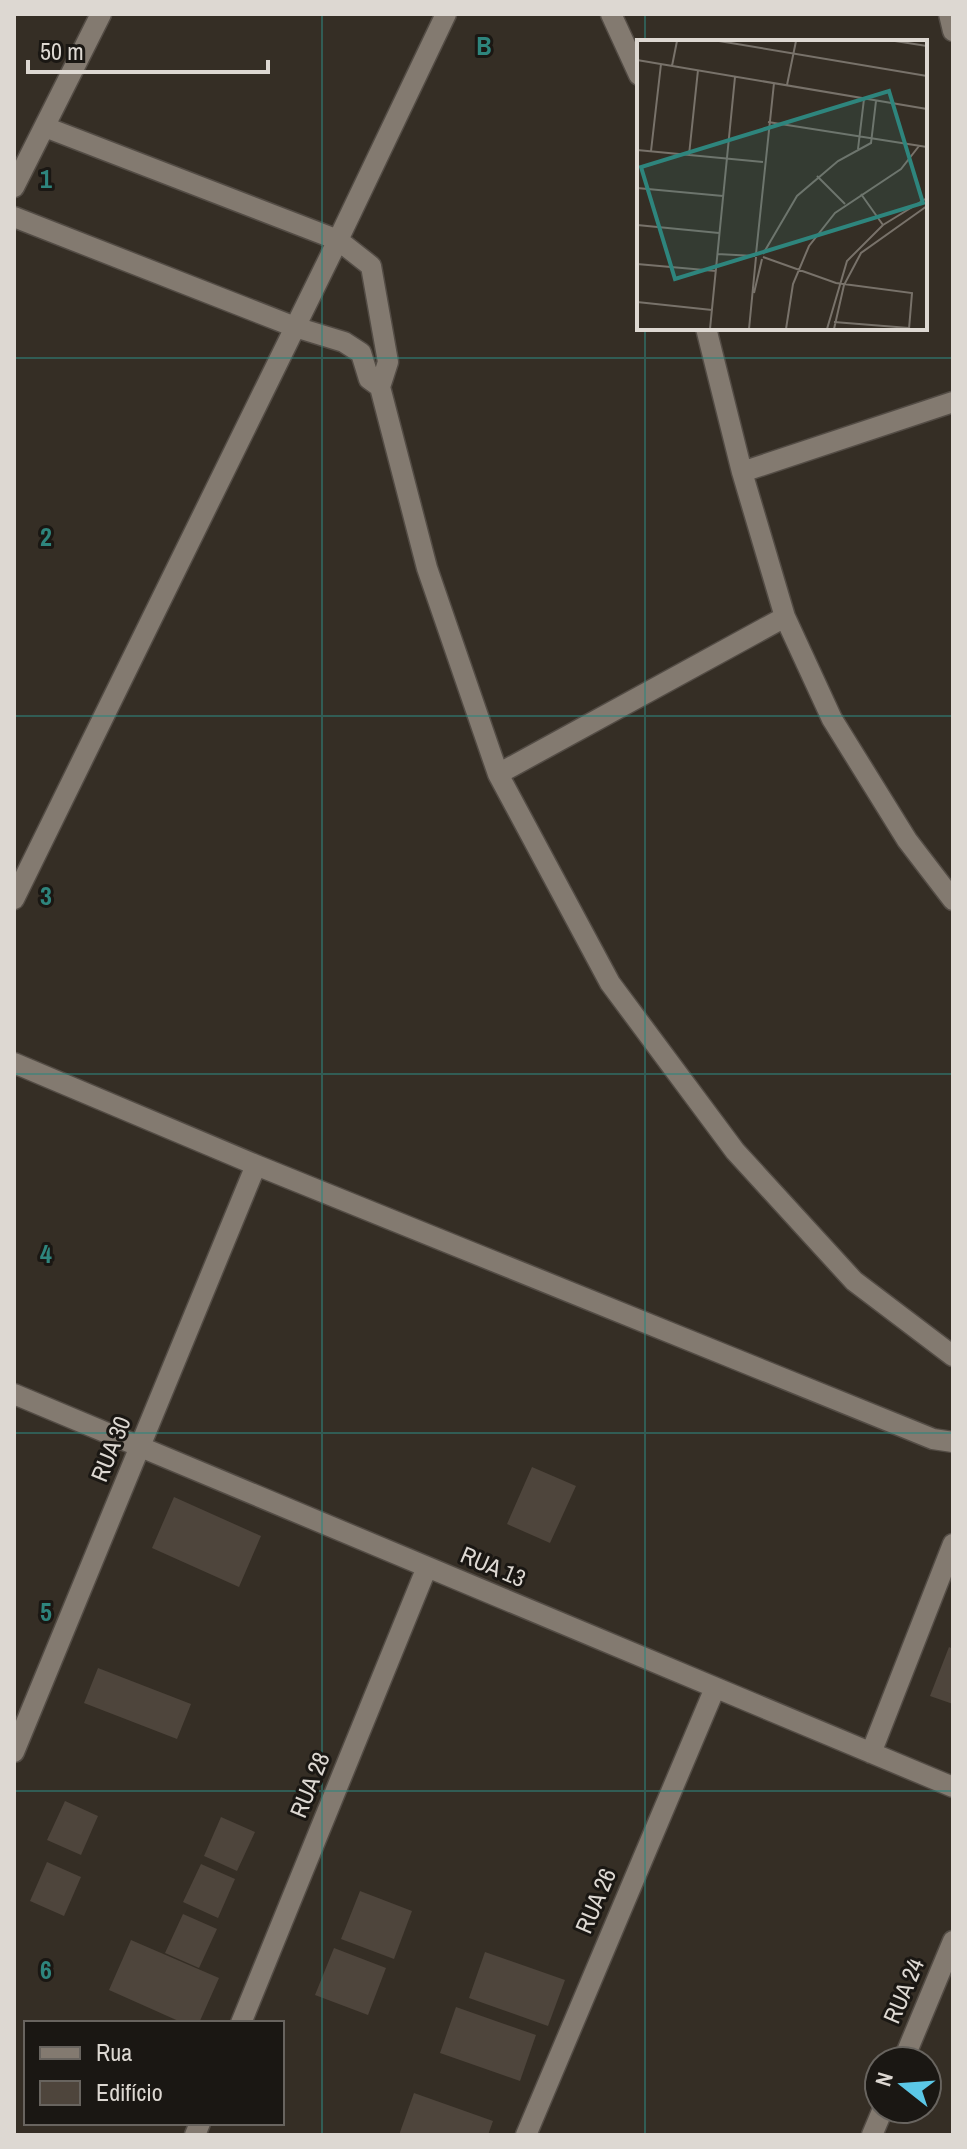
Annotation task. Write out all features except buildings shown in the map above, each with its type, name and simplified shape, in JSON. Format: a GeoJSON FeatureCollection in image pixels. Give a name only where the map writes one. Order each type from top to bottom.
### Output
{"type":"FeatureCollection","features":[{"type":"Feature","properties":{"kind":"street"},"geometry":{"type":"LineString","coordinates":[[14,187],[101,14]]}},
{"type":"Feature","properties":{"kind":"street"},"geometry":{"type":"LineString","coordinates":[[14,899],[446,14]]}},
{"type":"Feature","properties":{"kind":"street"},"geometry":{"type":"LineString","coordinates":[[611,14],[637,71]]}},
{"type":"Feature","properties":{"kind":"street"},"geometry":{"type":"LineString","coordinates":[[949,14],[953,31]]}},
{"type":"Feature","properties":{"kind":"street"},"geometry":{"type":"LineString","coordinates":[[45,127],[338,240],[371,266],[388,362],[380,387],[427,568],[498,774],[610,983],[735,1151],[854,1281],[953,1356]]}},
{"type":"Feature","properties":{"kind":"street"},"geometry":{"type":"LineString","coordinates":[[14,217],[295,327],[344,342],[361,353],[369,379],[380,387]]}},
{"type":"Feature","properties":{"kind":"street"},"geometry":{"type":"LineString","coordinates":[[706,330],[742,472],[785,617],[832,719],[907,840],[953,900]]}},
{"type":"Feature","properties":{"kind":"street"},"geometry":{"type":"LineString","coordinates":[[742,472],[953,402]]}},
{"type":"Feature","properties":{"kind":"street"},"geometry":{"type":"LineString","coordinates":[[498,774],[785,617]]}},
{"type":"Feature","properties":{"kind":"street"},"geometry":{"type":"LineString","coordinates":[[14,1063],[256,1165],[933,1439],[953,1442]]}},
{"type":"Feature","properties":{"kind":"street","name":"RUA 30"},"geometry":{"type":"LineString","coordinates":[[16,1741],[256,1165]]}},
{"type":"Feature","properties":{"kind":"street","name":"RUA 13"},"geometry":{"type":"LineString","coordinates":[[14,1394],[953,1787]]}},
{"type":"Feature","properties":{"kind":"street"},"geometry":{"type":"LineString","coordinates":[[871,1753],[953,1544]]}},
{"type":"Feature","properties":{"kind":"street","name":"RUA 28"},"geometry":{"type":"LineString","coordinates":[[242,2021],[427,1567]]}},
{"type":"Feature","properties":{"kind":"street","name":"RUA 26"},"geometry":{"type":"LineString","coordinates":[[526,2135],[715,1688]]}},
{"type":"Feature","properties":{"kind":"street","name":"RUA 24"},"geometry":{"type":"LineString","coordinates":[[910,2045],[953,1941]]}}]}
